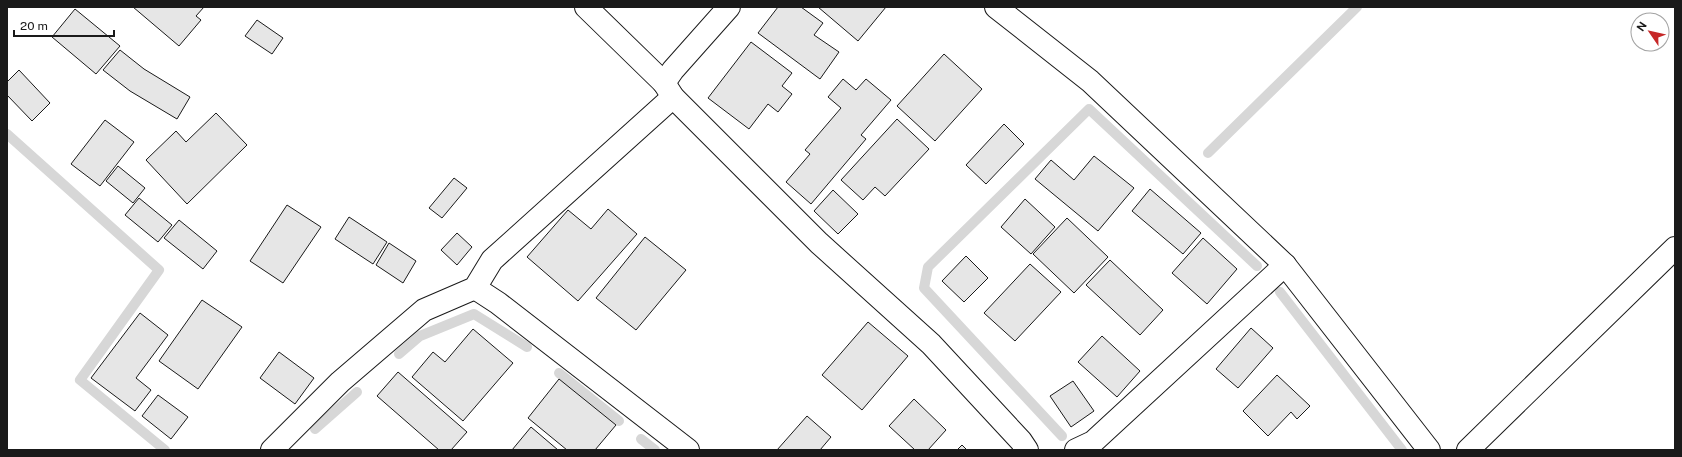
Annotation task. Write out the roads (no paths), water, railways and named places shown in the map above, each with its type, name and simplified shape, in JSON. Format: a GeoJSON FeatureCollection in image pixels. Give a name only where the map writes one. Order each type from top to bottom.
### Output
{"type":"FeatureCollection","features":[{"type":"Feature","properties":{"kind":"street"},"geometry":{"type":"LineString","coordinates":[[586,7],[819,242],[930,344],[1020,441],[1026,450]]}},
{"type":"Feature","properties":{"kind":"street"},"geometry":{"type":"LineString","coordinates":[[272,450],[340,382],[424,310],[475,288],[492,260],[669,90],[673,70],[729,7]]}},
{"type":"Feature","properties":{"kind":"street"},"geometry":{"type":"LineString","coordinates":[[996,7],[1090,81],[1285,265],[1429,450]]}},
{"type":"Feature","properties":{"kind":"street"},"geometry":{"type":"LineString","coordinates":[[1468,450],[1675,248]]}},
{"type":"Feature","properties":{"kind":"street"},"geometry":{"type":"LineString","coordinates":[[1076,450],[1093,442],[1285,265]]}},
{"type":"Feature","properties":{"kind":"street"},"geometry":{"type":"LineString","coordinates":[[475,288],[498,303],[688,450]]}},
{"type":"Feature","properties":{"kind":"waterway"},"geometry":{"type":"LineString","coordinates":[[1208,153],[1357,7]]}},
{"type":"Feature","properties":{"kind":"waterway"},"geometry":{"type":"LineString","coordinates":[[1062,436],[924,288],[928,267],[1089,109],[1257,266]]}},
{"type":"Feature","properties":{"kind":"waterway"},"geometry":{"type":"LineString","coordinates":[[7,134],[159,270],[80,380],[165,450]]}},
{"type":"Feature","properties":{"kind":"waterway"},"geometry":{"type":"LineString","coordinates":[[1280,292],[1402,450]]}},
{"type":"Feature","properties":{"kind":"waterway"},"geometry":{"type":"LineString","coordinates":[[399,354],[420,336],[474,314],[527,347]]}},
{"type":"Feature","properties":{"kind":"waterway"},"geometry":{"type":"LineString","coordinates":[[559,373],[619,421]]}},
{"type":"Feature","properties":{"kind":"waterway"},"geometry":{"type":"LineString","coordinates":[[315,429],[357,392]]}},
{"type":"Feature","properties":{"kind":"waterway"},"geometry":{"type":"LineString","coordinates":[[641,439],[655,450]]}}]}
